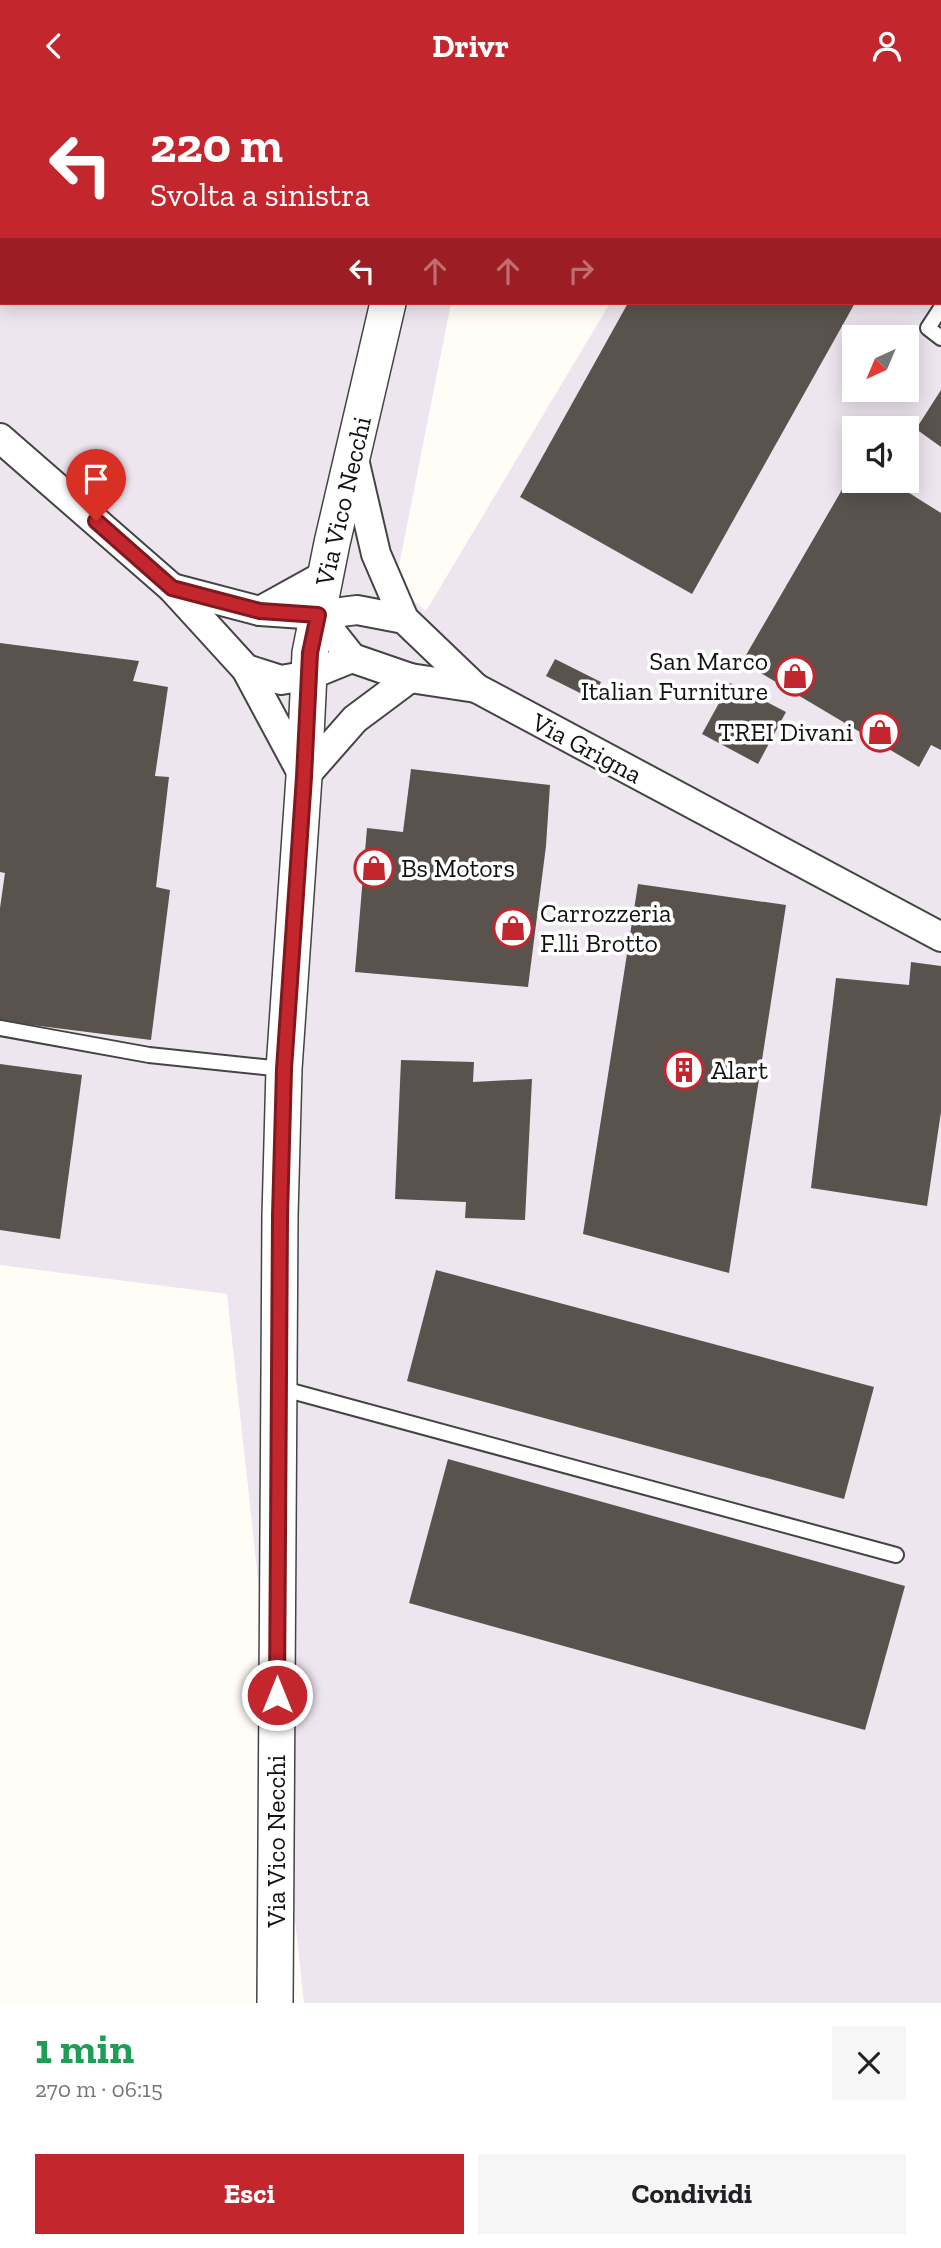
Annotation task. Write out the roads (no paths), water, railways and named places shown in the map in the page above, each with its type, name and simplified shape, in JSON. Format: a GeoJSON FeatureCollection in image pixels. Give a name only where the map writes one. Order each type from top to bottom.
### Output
{"type":"FeatureCollection","features":[{"type":"Feature","properties":{"kind":"street","name":"Via Vico Necchi"},"geometry":{"type":"LineString","coordinates":[[275,2003],[278,1388],[284,1069],[310,653],[325,575],[388,305]]}},
{"type":"Feature","properties":{"kind":"street"},"geometry":{"type":"LineString","coordinates":[[0,438],[172,588],[246,669],[304,777],[355,719],[410,678]]}},
{"type":"Feature","properties":{"kind":"street","name":"Via Grigna"},"geometry":{"type":"LineString","coordinates":[[353,452],[376,554],[404,619],[476,688],[941,937]]}},
{"type":"Feature","properties":{"kind":"street"},"geometry":{"type":"LineString","coordinates":[[260,611],[325,575]]}},
{"type":"Feature","properties":{"kind":"street"},"geometry":{"type":"LineString","coordinates":[[172,588],[260,611],[318,615],[358,610],[404,619]]}},
{"type":"Feature","properties":{"kind":"street"},"geometry":{"type":"LineString","coordinates":[[318,615],[352,658],[410,678],[476,688]]}},
{"type":"Feature","properties":{"kind":"street"},"geometry":{"type":"LineString","coordinates":[[246,669],[281,680],[310,675],[352,658]]}},
{"type":"Feature","properties":{"kind":"lane"},"geometry":{"type":"LineString","coordinates":[[941,308],[928,328],[941,338]]}},
{"type":"Feature","properties":{"kind":"lane"},"geometry":{"type":"LineString","coordinates":[[0,1028],[149,1055],[284,1069]]}},
{"type":"Feature","properties":{"kind":"lane"},"geometry":{"type":"LineString","coordinates":[[278,1388],[896,1555]]}},
{"type":"Feature","properties":{"kind":"place","name":"San Marco Italian Furniture"},"geometry":{"type":"Point","coordinates":[795,676]}},
{"type":"Feature","properties":{"kind":"place","name":"TREI Divani"},"geometry":{"type":"Point","coordinates":[880,732]}},
{"type":"Feature","properties":{"kind":"place","name":"Bs Motors"},"geometry":{"type":"Point","coordinates":[374,868]}},
{"type":"Feature","properties":{"kind":"place","name":"Carrozzeria F.lli Brotto"},"geometry":{"type":"Point","coordinates":[513,928]}},
{"type":"Feature","properties":{"kind":"place","name":"Alart"},"geometry":{"type":"Point","coordinates":[684,1070]}}]}
